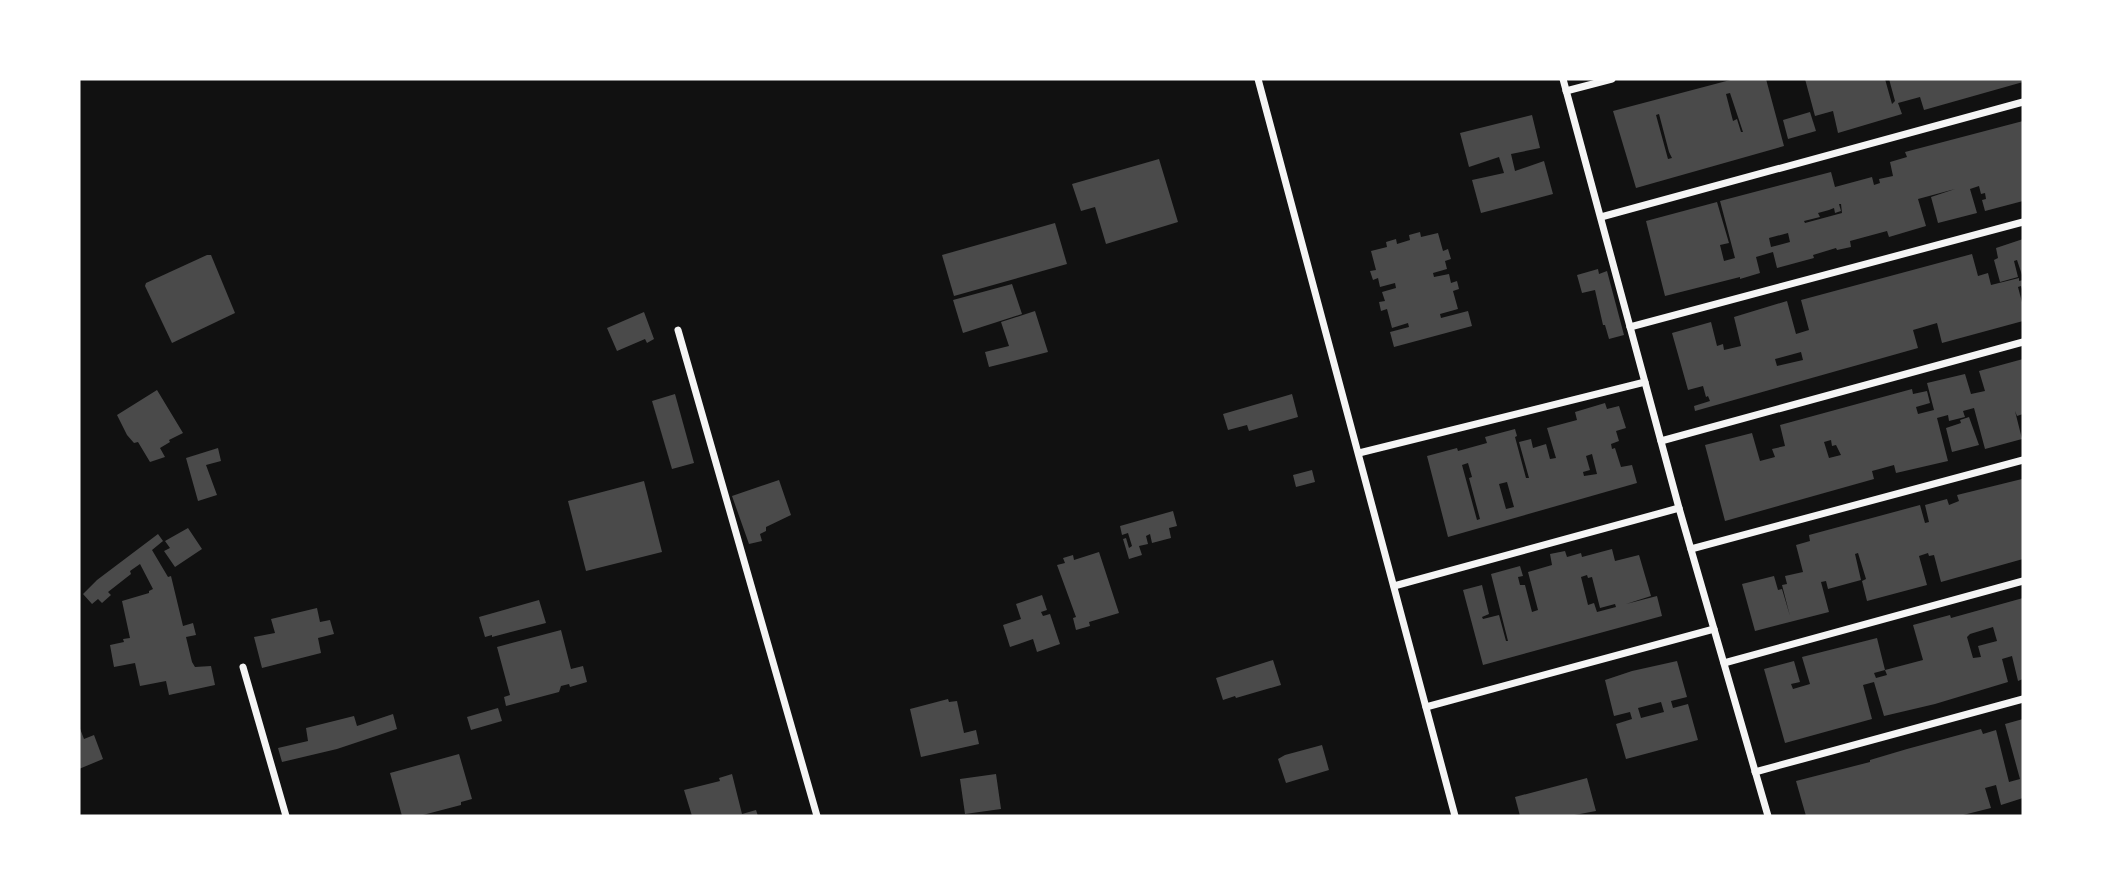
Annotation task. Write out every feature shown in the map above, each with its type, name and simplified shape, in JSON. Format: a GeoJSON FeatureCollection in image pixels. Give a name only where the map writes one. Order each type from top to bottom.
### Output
{"type":"FeatureCollection","features":[{"type":"Feature","properties":{"kind":"street"},"geometry":{"type":"LineString","coordinates":[[1258,79],[1455,816]]}},
{"type":"Feature","properties":{"kind":"street"},"geometry":{"type":"LineString","coordinates":[[1563,79],[1679,508],[1768,816]]}},
{"type":"Feature","properties":{"kind":"street"},"geometry":{"type":"LineString","coordinates":[[1566,91],[1612,79]]}},
{"type":"Feature","properties":{"kind":"street"},"geometry":{"type":"LineString","coordinates":[[1601,217],[2023,102]]}},
{"type":"Feature","properties":{"kind":"street"},"geometry":{"type":"LineString","coordinates":[[1630,327],[2023,222]]}},
{"type":"Feature","properties":{"kind":"street"},"geometry":{"type":"LineString","coordinates":[[678,330],[817,816]]}},
{"type":"Feature","properties":{"kind":"street"},"geometry":{"type":"LineString","coordinates":[[1661,441],[2023,342]]}},
{"type":"Feature","properties":{"kind":"street"},"geometry":{"type":"LineString","coordinates":[[1359,453],[1645,382]]}},
{"type":"Feature","properties":{"kind":"street"},"geometry":{"type":"LineString","coordinates":[[1691,549],[2023,460]]}},
{"type":"Feature","properties":{"kind":"street"},"geometry":{"type":"LineString","coordinates":[[1394,586],[1679,508]]}},
{"type":"Feature","properties":{"kind":"street"},"geometry":{"type":"LineString","coordinates":[[1724,663],[2023,581]]}},
{"type":"Feature","properties":{"kind":"street"},"geometry":{"type":"LineString","coordinates":[[1426,707],[1714,629]]}},
{"type":"Feature","properties":{"kind":"street"},"geometry":{"type":"LineString","coordinates":[[243,667],[286,816]]}},
{"type":"Feature","properties":{"kind":"street"},"geometry":{"type":"LineString","coordinates":[[1755,772],[2023,699]]}},
{"type":"Feature","properties":{"kind":"building"},"geometry":{"type":"Polygon","coordinates":[[[1734,79],[1766,79],[1784,146],[1636,188],[1613,111],[1734,79]],[[1730,93],[1726,94],[1733,121],[1737,119],[1743,132],[1730,93]],[[1659,114],[1656,115],[1668,159],[1672,158],[1659,114]]]}},
{"type":"Feature","properties":{"kind":"building"},"geometry":{"type":"Polygon","coordinates":[[[1805,79],[1885,79],[1892,104],[1895,101],[1889,79],[2023,79],[2023,82],[1924,110],[1920,97],[1898,103],[1902,114],[1838,133],[1833,111],[1815,116],[1805,79]]]}},
{"type":"Feature","properties":{"kind":"building"},"geometry":{"type":"Polygon","coordinates":[[[1810,112],[1816,131],[1788,139],[1783,120],[1810,112]]]}},
{"type":"Feature","properties":{"kind":"building"},"geometry":{"type":"Polygon","coordinates":[[[1532,115],[1540,148],[1511,154],[1515,171],[1544,161],[1553,194],[1481,213],[1472,180],[1504,173],[1499,157],[1469,167],[1460,133],[1532,115]]]}},
{"type":"Feature","properties":{"kind":"building"},"geometry":{"type":"Polygon","coordinates":[[[2023,121],[2023,201],[1985,211],[1982,200],[1986,199],[1985,193],[1981,194],[1979,186],[1970,189],[1977,213],[1938,223],[1931,197],[1955,189],[1918,199],[1926,226],[1889,237],[1887,231],[1850,241],[1851,247],[1836,248],[1813,255],[1814,258],[1777,268],[1773,252],[1756,257],[1760,273],[1665,296],[1646,221],[1717,202],[1729,243],[1720,245],[1724,261],[1735,258],[1720,201],[1831,172],[1835,187],[1872,177],[1874,185],[1880,183],[1879,179],[1893,176],[1890,162],[1907,157],[1905,152],[2023,121]],[[1839,204],[1841,211],[1835,213],[1834,208],[1818,213],[1820,217],[1804,221],[1805,223],[1842,213],[1839,204]],[[1788,233],[1769,238],[1771,247],[1790,242],[1788,233]]]}},
{"type":"Feature","properties":{"kind":"building"},"geometry":{"type":"Polygon","coordinates":[[[1159,159],[1178,222],[1106,244],[1095,207],[1081,211],[1072,184],[1159,159]]]}},
{"type":"Feature","properties":{"kind":"building"},"geometry":{"type":"Polygon","coordinates":[[[1055,223],[1067,264],[954,296],[942,255],[1055,223]]]}},
{"type":"Feature","properties":{"kind":"building"},"geometry":{"type":"Polygon","coordinates":[[[1420,232],[1421,237],[1438,233],[1443,251],[1448,249],[1451,259],[1445,261],[1447,269],[1433,273],[1434,277],[1449,274],[1451,283],[1457,281],[1459,289],[1453,291],[1458,309],[1440,314],[1441,318],[1468,311],[1472,326],[1394,347],[1390,332],[1409,327],[1408,323],[1392,328],[1387,309],[1381,311],[1379,302],[1385,301],[1382,292],[1396,288],[1395,283],[1380,287],[1378,278],[1373,280],[1370,271],[1376,270],[1371,251],[1387,247],[1386,242],[1396,239],[1397,244],[1410,240],[1409,235],[1420,232]]]}},
{"type":"Feature","properties":{"kind":"building"},"geometry":{"type":"Polygon","coordinates":[[[2023,239],[2023,278],[2017,260],[2014,261],[2018,277],[2000,282],[1994,260],[1998,258],[1996,248],[2023,239]]]}},
{"type":"Feature","properties":{"kind":"building"},"geometry":{"type":"Polygon","coordinates":[[[1972,254],[1978,276],[1988,273],[1991,285],[2019,278],[2019,281],[2023,280],[2023,292],[2021,286],[2018,287],[2023,306],[2023,321],[1942,343],[1937,323],[1913,330],[1918,348],[1695,411],[1694,406],[1710,401],[1703,386],[1688,390],[1672,333],[1711,322],[1717,346],[1723,344],[1724,350],[1741,346],[1734,317],[1787,301],[1796,334],[1809,330],[1801,300],[1972,254]],[[1801,352],[1775,359],[1777,366],[1803,360],[1801,352]]]}},
{"type":"Feature","properties":{"kind":"building"},"geometry":{"type":"Polygon","coordinates":[[[211,255],[235,313],[172,343],[145,286],[146,283],[211,255]]]}},
{"type":"Feature","properties":{"kind":"building"},"geometry":{"type":"Polygon","coordinates":[[[1598,269],[1599,274],[1607,271],[1624,335],[1609,339],[1595,290],[1582,293],[1577,275],[1598,269]]]}},
{"type":"Feature","properties":{"kind":"building"},"geometry":{"type":"Polygon","coordinates":[[[1012,284],[1022,314],[963,333],[953,300],[1012,284]]]}},
{"type":"Feature","properties":{"kind":"building"},"geometry":{"type":"Polygon","coordinates":[[[1035,311],[1048,352],[989,367],[985,352],[1009,346],[1001,322],[1035,311]]]}},
{"type":"Feature","properties":{"kind":"building"},"geometry":{"type":"Polygon","coordinates":[[[644,312],[654,339],[647,343],[645,339],[617,351],[607,328],[644,312]]]}},
{"type":"Feature","properties":{"kind":"building"},"geometry":{"type":"Polygon","coordinates":[[[2023,359],[2023,414],[2017,416],[2015,411],[2022,439],[1985,449],[1974,408],[1963,411],[1965,417],[1949,421],[1948,415],[1937,418],[1948,461],[1896,473],[1894,465],[1872,471],[1874,479],[1725,521],[1705,445],[1752,433],[1760,461],[1775,457],[1772,449],[1785,446],[1780,425],[1912,389],[1913,394],[1927,391],[1930,403],[1916,407],[1918,414],[1934,410],[1927,383],[1965,374],[1971,394],[1985,391],[1979,371],[2023,359]],[[1831,440],[1824,442],[1829,458],[1841,455],[1836,445],[1832,446],[1831,440]]]}},
{"type":"Feature","properties":{"kind":"building"},"geometry":{"type":"Polygon","coordinates":[[[157,390],[183,433],[160,448],[165,457],[150,462],[138,442],[134,443],[127,435],[117,415],[157,390]]]}},
{"type":"Feature","properties":{"kind":"building"},"geometry":{"type":"Polygon","coordinates":[[[675,394],[694,463],[672,469],[652,401],[675,394]]]}},
{"type":"Feature","properties":{"kind":"building"},"geometry":{"type":"Polygon","coordinates":[[[1292,394],[1298,417],[1249,431],[1247,425],[1228,430],[1223,414],[1292,394]]]}},
{"type":"Feature","properties":{"kind":"building"},"geometry":{"type":"Polygon","coordinates":[[[1605,403],[1607,409],[1619,406],[1626,428],[1616,431],[1619,441],[1611,444],[1612,449],[1615,448],[1621,467],[1632,465],[1637,483],[1448,537],[1427,456],[1487,443],[1485,437],[1515,429],[1526,478],[1529,478],[1519,442],[1531,439],[1533,448],[1546,444],[1550,459],[1556,458],[1547,428],[1577,420],[1575,412],[1605,403]],[[1592,454],[1586,456],[1590,470],[1583,472],[1584,476],[1597,474],[1592,454]],[[1468,463],[1462,465],[1477,520],[1480,519],[1469,478],[1472,477],[1468,463]],[[1507,482],[1499,484],[1506,509],[1514,507],[1507,482]]]}},
{"type":"Feature","properties":{"kind":"building"},"geometry":{"type":"Polygon","coordinates":[[[1969,417],[1979,445],[1952,452],[1946,428],[1969,417]]]}},
{"type":"Feature","properties":{"kind":"building"},"geometry":{"type":"Polygon","coordinates":[[[218,448],[221,461],[206,465],[217,495],[198,501],[186,458],[218,448]]]}},
{"type":"Feature","properties":{"kind":"building"},"geometry":{"type":"Polygon","coordinates":[[[1312,470],[1315,482],[1296,487],[1293,475],[1312,470]]]}},
{"type":"Feature","properties":{"kind":"building"},"geometry":{"type":"Polygon","coordinates":[[[2022,479],[2023,559],[1941,582],[1934,555],[1929,556],[1928,553],[1919,556],[1927,585],[1867,601],[1862,581],[1866,579],[1858,553],[1855,554],[1861,580],[1828,589],[1826,581],[1821,582],[1829,612],[1755,631],[1742,584],[1774,576],[1778,590],[1782,589],[1790,616],[1782,585],[1787,584],[1785,576],[1803,572],[1796,545],[1810,541],[1809,535],[1920,505],[1925,523],[1929,522],[1925,505],[1947,499],[1949,505],[1959,501],[1957,495],[2022,479]]]}},
{"type":"Feature","properties":{"kind":"building"},"geometry":{"type":"Polygon","coordinates":[[[779,480],[791,515],[766,527],[766,531],[760,534],[762,541],[749,544],[732,496],[779,480]]]}},
{"type":"Feature","properties":{"kind":"building"},"geometry":{"type":"Polygon","coordinates":[[[644,481],[662,552],[586,571],[568,501],[644,481]]]}},
{"type":"Feature","properties":{"kind":"building"},"geometry":{"type":"Polygon","coordinates":[[[1173,511],[1177,526],[1169,528],[1171,538],[1152,543],[1150,534],[1146,536],[1148,544],[1139,546],[1142,555],[1129,559],[1123,539],[1126,538],[1129,548],[1132,546],[1128,533],[1122,535],[1120,526],[1173,511]]]}},
{"type":"Feature","properties":{"kind":"building"},"geometry":{"type":"Polygon","coordinates":[[[188,528],[202,549],[175,567],[164,551],[170,548],[165,541],[188,528]]]}},
{"type":"Feature","properties":{"kind":"building"},"geometry":{"type":"Polygon","coordinates":[[[158,534],[163,541],[152,550],[168,577],[171,576],[183,626],[193,623],[196,635],[186,637],[192,662],[195,667],[211,666],[215,685],[169,695],[166,681],[140,686],[135,663],[114,667],[110,645],[130,638],[122,601],[149,593],[153,589],[140,564],[108,592],[111,595],[102,603],[98,599],[92,604],[83,594],[97,580],[158,534]]]}},
{"type":"Feature","properties":{"kind":"building"},"geometry":{"type":"Polygon","coordinates":[[[1612,549],[1615,561],[1639,555],[1651,596],[1626,604],[1657,596],[1662,616],[1483,665],[1463,590],[1482,585],[1489,614],[1482,617],[1483,619],[1499,615],[1508,641],[1491,574],[1520,566],[1523,576],[1518,577],[1520,585],[1525,585],[1532,612],[1538,610],[1528,572],[1552,565],[1550,554],[1565,551],[1567,557],[1581,553],[1582,557],[1612,549]],[[1587,575],[1581,577],[1588,605],[1594,603],[1597,612],[1616,607],[1615,604],[1600,608],[1592,577],[1588,578],[1587,575]]]}},
{"type":"Feature","properties":{"kind":"building"},"geometry":{"type":"Polygon","coordinates":[[[1099,552],[1119,613],[1089,622],[1090,626],[1076,630],[1073,618],[1076,617],[1057,565],[1065,563],[1063,558],[1073,555],[1074,560],[1099,552]]]}},
{"type":"Feature","properties":{"kind":"building"},"geometry":{"type":"Polygon","coordinates":[[[1042,595],[1047,610],[1041,612],[1043,616],[1050,614],[1060,644],[1037,652],[1033,639],[1010,647],[1003,625],[1021,619],[1016,604],[1042,595]]]}},
{"type":"Feature","properties":{"kind":"building"},"geometry":{"type":"Polygon","coordinates":[[[2023,598],[2023,679],[2018,681],[2012,656],[2002,659],[2008,682],[1884,716],[1874,682],[1863,685],[1872,719],[1785,743],[1764,669],[1794,661],[1800,682],[1791,684],[1793,689],[1810,684],[1802,657],[1877,638],[1885,670],[1923,660],[1913,625],[1950,615],[1951,618],[2023,598]],[[1993,627],[1967,637],[1973,658],[1981,657],[1978,646],[1997,641],[1993,627]],[[1885,670],[1874,673],[1876,678],[1887,675],[1885,670]]]}},
{"type":"Feature","properties":{"kind":"building"},"geometry":{"type":"Polygon","coordinates":[[[539,600],[546,623],[485,637],[479,617],[539,600]]]}},
{"type":"Feature","properties":{"kind":"building"},"geometry":{"type":"Polygon","coordinates":[[[317,608],[320,622],[330,620],[334,634],[318,638],[321,653],[262,668],[254,637],[275,633],[271,619],[317,608]]]}},
{"type":"Feature","properties":{"kind":"building"},"geometry":{"type":"Polygon","coordinates":[[[561,630],[571,669],[583,666],[587,682],[570,687],[569,684],[561,686],[559,692],[506,706],[504,697],[510,695],[497,647],[561,630]]]}},
{"type":"Feature","properties":{"kind":"building"},"geometry":{"type":"Polygon","coordinates":[[[1273,660],[1281,685],[1223,700],[1216,678],[1273,660]]]}},
{"type":"Feature","properties":{"kind":"building"},"geometry":{"type":"Polygon","coordinates":[[[1677,661],[1687,697],[1671,701],[1673,708],[1688,704],[1698,740],[1626,759],[1616,724],[1632,719],[1630,712],[1614,716],[1605,680],[1677,661]],[[1661,702],[1638,708],[1641,718],[1664,712],[1661,702]]]}},
{"type":"Feature","properties":{"kind":"building"},"geometry":{"type":"Polygon","coordinates":[[[948,699],[949,702],[957,701],[964,733],[976,730],[979,744],[921,757],[910,709],[948,699]]]}},
{"type":"Feature","properties":{"kind":"building"},"geometry":{"type":"Polygon","coordinates":[[[498,708],[502,721],[471,730],[467,717],[498,708]]]}},
{"type":"Feature","properties":{"kind":"building"},"geometry":{"type":"Polygon","coordinates":[[[393,714],[397,729],[337,749],[282,762],[278,748],[308,741],[306,728],[354,716],[357,726],[393,714]]]}},
{"type":"Feature","properties":{"kind":"building"},"geometry":{"type":"Polygon","coordinates":[[[2023,719],[2023,798],[2001,805],[1996,785],[1985,788],[1991,808],[1959,816],[1806,816],[1796,781],[1981,729],[1983,734],[1996,730],[2009,782],[2020,779],[2005,724],[2023,719]]]}},
{"type":"Feature","properties":{"kind":"building"},"geometry":{"type":"Polygon","coordinates":[[[79,726],[84,739],[94,735],[103,759],[79,769],[79,726]]]}},
{"type":"Feature","properties":{"kind":"building"},"geometry":{"type":"Polygon","coordinates":[[[1322,745],[1329,770],[1286,783],[1278,759],[1322,745]]]}},
{"type":"Feature","properties":{"kind":"building"},"geometry":{"type":"Polygon","coordinates":[[[459,754],[472,799],[461,802],[461,805],[419,816],[402,816],[390,773],[459,754]]]}},
{"type":"Feature","properties":{"kind":"building"},"geometry":{"type":"Polygon","coordinates":[[[732,774],[742,814],[756,810],[758,816],[692,816],[684,790],[720,781],[719,778],[732,774]]]}},
{"type":"Feature","properties":{"kind":"building"},"geometry":{"type":"Polygon","coordinates":[[[996,774],[1001,809],[965,814],[960,779],[996,774]]]}},
{"type":"Feature","properties":{"kind":"building"},"geometry":{"type":"Polygon","coordinates":[[[1587,778],[1596,811],[1569,816],[1520,816],[1515,797],[1587,778]]]}}]}
